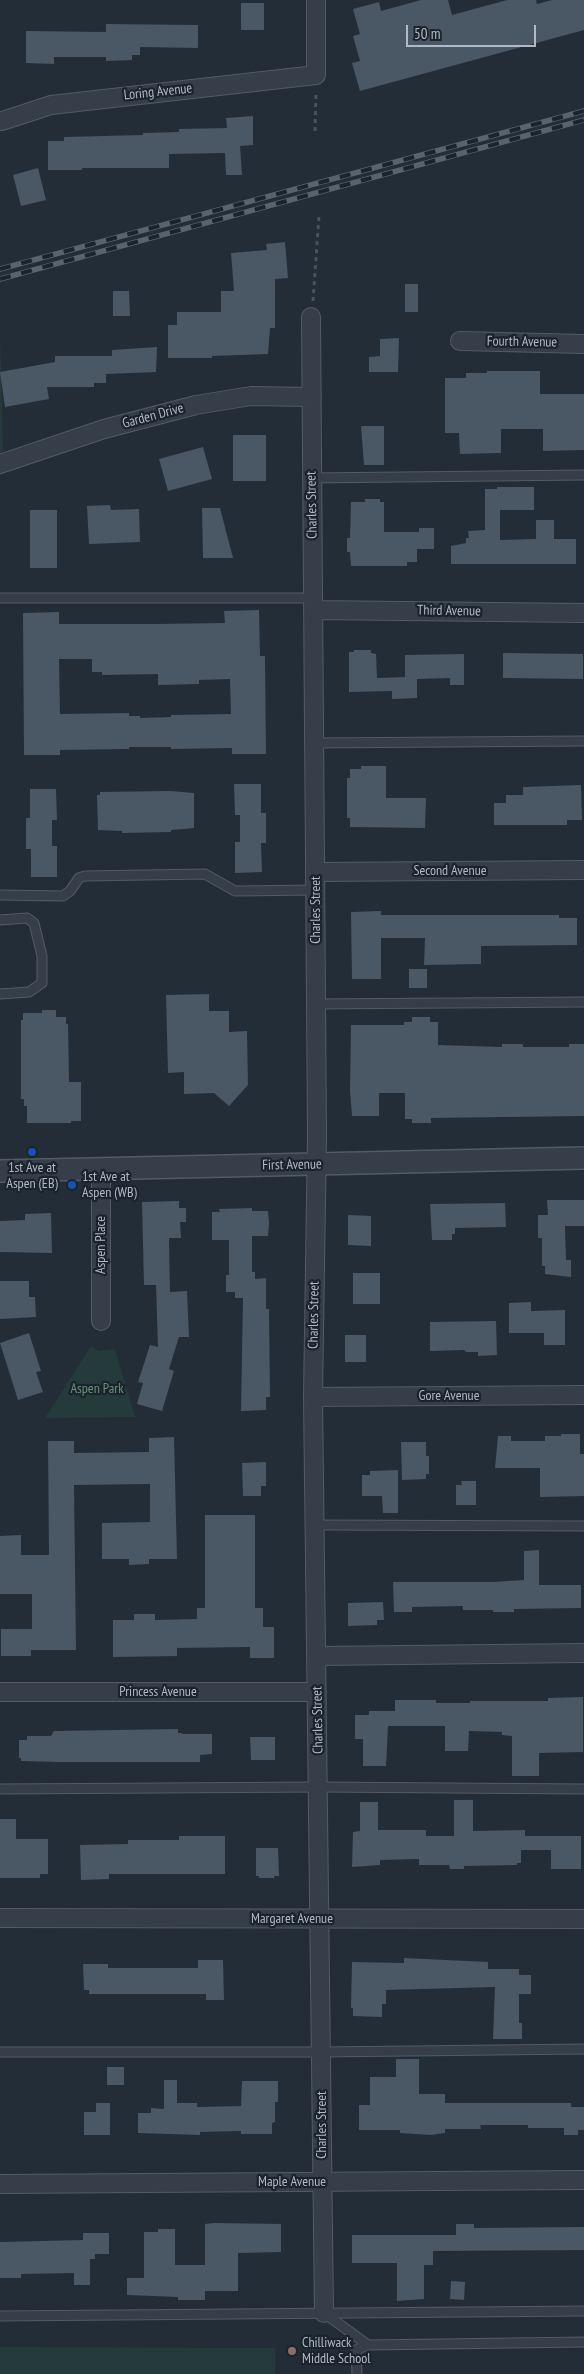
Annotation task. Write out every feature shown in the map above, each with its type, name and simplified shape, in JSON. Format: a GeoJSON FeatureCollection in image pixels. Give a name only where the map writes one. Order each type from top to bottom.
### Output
{"type":"FeatureCollection","features":[{"type":"Feature","properties":{"kind":"street"},"geometry":{"type":"LineString","coordinates":[[316,0],[316,75]]}},
{"type":"Feature","properties":{"kind":"street","name":"Loring Avenue"},"geometry":{"type":"LineString","coordinates":[[2,121],[51,104],[316,75]]}},
{"type":"Feature","properties":{"kind":"street","name":"Charles Street"},"geometry":{"type":"LineString","coordinates":[[312,317],[311,478],[314,604],[317,1164],[313,1397],[324,2313]]}},
{"type":"Feature","properties":{"kind":"street","name":"Fourth Avenue"},"geometry":{"type":"LineString","coordinates":[[460,341],[584,344]]}},
{"type":"Feature","properties":{"kind":"street","name":"Garden Drive"},"geometry":{"type":"LineString","coordinates":[[0,464],[104,429],[196,404],[251,396],[312,397]]}},
{"type":"Feature","properties":{"kind":"street","name":"Third Avenue"},"geometry":{"type":"LineString","coordinates":[[314,604],[584,613]]}},
{"type":"Feature","properties":{"kind":"street","name":"Second Avenue"},"geometry":{"type":"LineString","coordinates":[[316,872],[584,870]]}},
{"type":"Feature","properties":{"kind":"street","name":"First Avenue"},"geometry":{"type":"LineString","coordinates":[[0,1171],[584,1158]]}},
{"type":"Feature","properties":{"kind":"street","name":"Aspen Place"},"geometry":{"type":"LineString","coordinates":[[101,1170],[101,1321]]}},
{"type":"Feature","properties":{"kind":"street","name":"Gore Avenue"},"geometry":{"type":"LineString","coordinates":[[313,1397],[584,1395]]}},
{"type":"Feature","properties":{"kind":"street"},"geometry":{"type":"LineString","coordinates":[[317,1656],[584,1654]]}},
{"type":"Feature","properties":{"kind":"street","name":"Princess Avenue"},"geometry":{"type":"LineString","coordinates":[[0,1692],[317,1692]]}},
{"type":"Feature","properties":{"kind":"street","name":"Margaret Avenue"},"geometry":{"type":"LineString","coordinates":[[0,1918],[584,1920]]}},
{"type":"Feature","properties":{"kind":"street","name":"Maple Avenue"},"geometry":{"type":"LineString","coordinates":[[0,2184],[584,2180]]}},
{"type":"Feature","properties":{"kind":"lane"},"geometry":{"type":"LineString","coordinates":[[311,478],[584,475]]}},
{"type":"Feature","properties":{"kind":"lane"},"geometry":{"type":"LineString","coordinates":[[0,598],[314,604]]}},
{"type":"Feature","properties":{"kind":"lane"},"geometry":{"type":"LineString","coordinates":[[314,743],[584,741]]}},
{"type":"Feature","properties":{"kind":"lane"},"geometry":{"type":"LineString","coordinates":[[0,895],[63,896],[70,891],[80,878],[85,876],[196,874],[205,874],[235,891],[316,890]]}},
{"type":"Feature","properties":{"kind":"lane"},"geometry":{"type":"LineString","coordinates":[[0,920],[26,918],[34,923],[42,956],[42,983],[29,992],[0,994]]}},
{"type":"Feature","properties":{"kind":"lane"},"geometry":{"type":"LineString","coordinates":[[316,1004],[584,1002]]}},
{"type":"Feature","properties":{"kind":"lane"},"geometry":{"type":"LineString","coordinates":[[316,1525],[584,1526]]}},
{"type":"Feature","properties":{"kind":"lane"},"geometry":{"type":"LineString","coordinates":[[0,1790],[319,1787],[584,1789]]}},
{"type":"Feature","properties":{"kind":"lane"},"geometry":{"type":"LineString","coordinates":[[0,2052],[321,2052],[584,2049]]}},
{"type":"Feature","properties":{"kind":"lane"},"geometry":{"type":"LineString","coordinates":[[0,2316],[584,2312]]}},
{"type":"Feature","properties":{"kind":"lane"},"geometry":{"type":"LineString","coordinates":[[324,2313],[368,2345]]}},
{"type":"Feature","properties":{"kind":"lane"},"geometry":{"type":"LineString","coordinates":[[357,2374],[356,2350],[368,2345],[584,2342]]}},
{"type":"Feature","properties":{"kind":"path"},"geometry":{"type":"LineString","coordinates":[[315,132],[316,75]]}},
{"type":"Feature","properties":{"kind":"path"},"geometry":{"type":"LineString","coordinates":[[312,317],[319,216]]}},
{"type":"Feature","properties":{"kind":"green space"},"geometry":{"type":"Polygon","coordinates":[[[0,331],[3,452],[0,453],[0,331]]]}},
{"type":"Feature","properties":{"kind":"green space","name":"Aspen Park"},"geometry":{"type":"Polygon","coordinates":[[[91,1346],[99,1351],[115,1349],[135,1417],[45,1418],[91,1346]]]}},
{"type":"Feature","properties":{"kind":"green space"},"geometry":{"type":"Polygon","coordinates":[[[0,2347],[275,2348],[275,2374],[0,2374],[0,2347]]]}},
{"type":"Feature","properties":{"kind":"building"},"geometry":{"type":"Polygon","coordinates":[[[421,0],[448,0],[452,15],[507,0],[536,0],[537,4],[552,0],[584,0],[584,30],[360,91],[352,63],[360,61],[353,36],[360,34],[353,9],[379,2],[381,11],[421,0]]]}},
{"type":"Feature","properties":{"kind":"building"},"geometry":{"type":"Polygon","coordinates":[[[241,3],[264,3],[264,30],[241,30],[241,3]]]}},
{"type":"Feature","properties":{"kind":"building"},"geometry":{"type":"Polygon","coordinates":[[[106,24],[198,25],[198,48],[140,47],[140,55],[132,55],[132,60],[106,61],[106,57],[54,57],[54,64],[26,63],[26,31],[106,32],[106,24]]]}},
{"type":"Feature","properties":{"kind":"building"},"geometry":{"type":"Polygon","coordinates":[[[253,116],[253,145],[240,146],[242,175],[226,175],[225,153],[169,154],[169,168],[48,170],[48,141],[64,141],[64,137],[143,135],[143,133],[179,132],[179,129],[227,128],[226,118],[253,116]]]}},
{"type":"Feature","properties":{"kind":"building"},"geometry":{"type":"Polygon","coordinates":[[[38,168],[46,200],[21,206],[13,175],[38,168]]]}},
{"type":"Feature","properties":{"kind":"building"},"geometry":{"type":"Polygon","coordinates":[[[285,242],[288,278],[275,279],[275,328],[270,328],[268,354],[212,356],[212,358],[168,358],[168,325],[177,325],[177,312],[221,312],[221,291],[234,291],[231,253],[267,250],[266,244],[285,242]]]}},
{"type":"Feature","properties":{"kind":"building"},"geometry":{"type":"Polygon","coordinates":[[[405,284],[418,284],[418,312],[405,312],[405,284]]]}},
{"type":"Feature","properties":{"kind":"building"},"geometry":{"type":"Polygon","coordinates":[[[113,291],[129,291],[130,316],[113,316],[113,291]]]}},
{"type":"Feature","properties":{"kind":"building"},"geometry":{"type":"Polygon","coordinates":[[[399,338],[398,372],[369,372],[369,357],[380,356],[380,339],[399,338]]]}},
{"type":"Feature","properties":{"kind":"building"},"geometry":{"type":"Polygon","coordinates":[[[157,347],[156,372],[106,374],[106,383],[94,383],[94,387],[47,387],[49,399],[5,407],[0,372],[55,362],[55,356],[112,356],[112,350],[157,347]]]}},
{"type":"Feature","properties":{"kind":"building"},"geometry":{"type":"Polygon","coordinates":[[[487,371],[540,371],[540,394],[584,394],[584,450],[543,451],[543,429],[501,429],[501,453],[460,454],[459,433],[445,433],[445,378],[466,378],[466,373],[487,373],[487,371]]]}},
{"type":"Feature","properties":{"kind":"building"},"geometry":{"type":"Polygon","coordinates":[[[361,426],[384,426],[384,465],[364,465],[361,426]]]}},
{"type":"Feature","properties":{"kind":"building"},"geometry":{"type":"Polygon","coordinates":[[[233,435],[266,435],[266,481],[233,481],[233,435]]]}},
{"type":"Feature","properties":{"kind":"building"},"geometry":{"type":"Polygon","coordinates":[[[203,447],[212,479],[168,491],[159,459],[203,447]]]}},
{"type":"Feature","properties":{"kind":"building"},"geometry":{"type":"Polygon","coordinates":[[[497,487],[534,487],[534,510],[500,510],[500,540],[536,539],[536,520],[554,520],[554,539],[576,539],[576,564],[451,564],[451,546],[466,543],[466,538],[469,538],[468,531],[485,530],[485,489],[497,489],[497,487]]]}},
{"type":"Feature","properties":{"kind":"building"},"geometry":{"type":"Polygon","coordinates":[[[365,499],[380,499],[380,502],[384,502],[384,532],[419,532],[419,528],[434,528],[434,549],[417,549],[417,562],[407,562],[407,566],[351,566],[350,552],[347,552],[347,538],[350,538],[351,502],[365,502],[365,499]]]}},
{"type":"Feature","properties":{"kind":"building"},"geometry":{"type":"Polygon","coordinates":[[[110,505],[111,510],[139,509],[140,542],[89,544],[87,506],[110,505]]]}},
{"type":"Feature","properties":{"kind":"building"},"geometry":{"type":"Polygon","coordinates":[[[202,508],[220,508],[233,558],[203,558],[202,508]]]}},
{"type":"Feature","properties":{"kind":"building"},"geometry":{"type":"Polygon","coordinates":[[[30,510],[57,510],[57,568],[30,568],[30,510]]]}},
{"type":"Feature","properties":{"kind":"building"},"geometry":{"type":"Polygon","coordinates":[[[259,610],[260,656],[265,656],[266,754],[232,754],[232,748],[171,749],[171,747],[129,747],[129,749],[60,750],[60,755],[24,755],[23,613],[59,612],[59,624],[157,624],[225,623],[224,611],[259,610]],[[59,659],[60,714],[129,713],[129,716],[140,716],[140,718],[171,717],[171,715],[231,714],[230,679],[199,680],[199,684],[158,685],[158,674],[102,675],[102,672],[92,672],[92,659],[59,659]]]}},
{"type":"Feature","properties":{"kind":"building"},"geometry":{"type":"Polygon","coordinates":[[[354,650],[371,650],[371,653],[376,654],[377,678],[405,677],[405,655],[464,654],[464,685],[450,685],[450,678],[417,679],[417,698],[392,699],[392,691],[349,692],[349,652],[354,652],[354,650]]]}},
{"type":"Feature","properties":{"kind":"building"},"geometry":{"type":"Polygon","coordinates":[[[503,653],[583,654],[583,679],[503,678],[503,653]]]}},
{"type":"Feature","properties":{"kind":"building"},"geometry":{"type":"Polygon","coordinates":[[[361,766],[386,766],[386,798],[426,798],[425,828],[350,827],[350,818],[347,818],[347,778],[350,778],[350,769],[361,769],[361,766]]]}},
{"type":"Feature","properties":{"kind":"building"},"geometry":{"type":"Polygon","coordinates":[[[234,784],[261,784],[261,813],[266,813],[266,843],[261,843],[262,872],[235,873],[235,842],[240,842],[240,815],[235,815],[234,784]]]}},
{"type":"Feature","properties":{"kind":"building"},"geometry":{"type":"Polygon","coordinates":[[[581,785],[582,820],[567,820],[567,825],[494,825],[494,803],[506,803],[506,795],[523,795],[523,787],[581,785]]]}},
{"type":"Feature","properties":{"kind":"building"},"geometry":{"type":"Polygon","coordinates":[[[30,789],[56,789],[57,820],[52,820],[52,846],[57,846],[57,877],[31,877],[31,849],[26,849],[26,818],[30,818],[30,789]]]}},
{"type":"Feature","properties":{"kind":"building"},"geometry":{"type":"Polygon","coordinates":[[[170,791],[194,793],[194,828],[171,830],[171,832],[122,833],[122,831],[98,830],[97,795],[100,795],[100,792],[170,791]]]}},
{"type":"Feature","properties":{"kind":"building"},"geometry":{"type":"Polygon","coordinates":[[[381,911],[381,915],[559,915],[559,918],[577,918],[577,945],[481,946],[481,964],[424,965],[425,938],[381,938],[381,979],[352,979],[351,912],[381,911]]]}},
{"type":"Feature","properties":{"kind":"building"},"geometry":{"type":"Polygon","coordinates":[[[409,969],[427,969],[427,988],[409,988],[409,969]]]}},
{"type":"Feature","properties":{"kind":"building"},"geometry":{"type":"Polygon","coordinates":[[[209,994],[209,1011],[229,1011],[229,1032],[247,1031],[248,1085],[229,1106],[214,1093],[184,1094],[184,1072],[168,1073],[166,995],[209,994]]]}},
{"type":"Feature","properties":{"kind":"building"},"geometry":{"type":"Polygon","coordinates":[[[42,1010],[56,1010],[56,1017],[66,1017],[66,1024],[68,1024],[69,1082],[81,1082],[81,1121],[71,1121],[71,1123],[27,1123],[27,1106],[24,1106],[24,1099],[21,1099],[21,1020],[23,1020],[23,1013],[42,1013],[42,1010]]]}},
{"type":"Feature","properties":{"kind":"building"},"geometry":{"type":"Polygon","coordinates":[[[412,1017],[430,1017],[430,1022],[438,1022],[438,1045],[502,1047],[502,1044],[523,1044],[523,1047],[569,1047],[569,1044],[584,1044],[584,1116],[431,1118],[431,1123],[412,1123],[412,1119],[405,1119],[405,1093],[379,1093],[379,1116],[352,1116],[350,1090],[351,1025],[404,1025],[404,1022],[412,1022],[412,1017]]]}},
{"type":"Feature","properties":{"kind":"building"},"geometry":{"type":"Polygon","coordinates":[[[547,1200],[584,1200],[584,1226],[565,1226],[566,1260],[571,1260],[571,1277],[545,1274],[545,1266],[542,1266],[542,1238],[538,1238],[538,1215],[548,1215],[547,1200]]]}},
{"type":"Feature","properties":{"kind":"building"},"geometry":{"type":"Polygon","coordinates":[[[179,1201],[179,1208],[186,1208],[186,1222],[180,1222],[181,1238],[169,1238],[170,1292],[187,1291],[189,1337],[179,1337],[169,1369],[174,1371],[162,1411],[137,1404],[143,1383],[138,1382],[150,1345],[158,1347],[156,1285],[144,1285],[142,1202],[179,1201]]]}},
{"type":"Feature","properties":{"kind":"building"},"geometry":{"type":"Polygon","coordinates":[[[505,1203],[506,1227],[455,1228],[452,1240],[432,1240],[430,1204],[505,1203]]]}},
{"type":"Feature","properties":{"kind":"building"},"geometry":{"type":"Polygon","coordinates":[[[252,1208],[252,1211],[268,1211],[268,1236],[252,1236],[252,1272],[255,1272],[255,1279],[266,1278],[266,1309],[269,1309],[270,1397],[266,1397],[266,1410],[241,1411],[243,1298],[235,1298],[235,1292],[226,1292],[226,1275],[229,1275],[229,1240],[212,1240],[212,1212],[220,1212],[219,1209],[252,1208]]]}},
{"type":"Feature","properties":{"kind":"building"},"geometry":{"type":"Polygon","coordinates":[[[51,1213],[52,1253],[0,1252],[0,1221],[25,1220],[25,1214],[51,1213]]]}},
{"type":"Feature","properties":{"kind":"building"},"geometry":{"type":"Polygon","coordinates":[[[348,1215],[371,1216],[371,1246],[348,1245],[348,1215]]]}},
{"type":"Feature","properties":{"kind":"building"},"geometry":{"type":"Polygon","coordinates":[[[353,1273],[380,1273],[380,1304],[353,1304],[353,1273]]]}},
{"type":"Feature","properties":{"kind":"building"},"geometry":{"type":"Polygon","coordinates":[[[0,1281],[29,1281],[29,1297],[35,1297],[36,1317],[0,1319],[0,1281]]]}},
{"type":"Feature","properties":{"kind":"building"},"geometry":{"type":"Polygon","coordinates":[[[531,1302],[531,1311],[565,1310],[565,1345],[544,1345],[544,1333],[509,1333],[509,1303],[531,1302]]]}},
{"type":"Feature","properties":{"kind":"building"},"geometry":{"type":"Polygon","coordinates":[[[496,1321],[497,1355],[478,1356],[478,1352],[466,1352],[464,1350],[430,1351],[430,1322],[496,1321]]]}},
{"type":"Feature","properties":{"kind":"building"},"geometry":{"type":"Polygon","coordinates":[[[29,1333],[41,1371],[36,1372],[43,1392],[18,1400],[0,1343],[29,1333]]]}},
{"type":"Feature","properties":{"kind":"building"},"geometry":{"type":"Polygon","coordinates":[[[345,1335],[366,1335],[366,1362],[345,1362],[345,1335]]]}},
{"type":"Feature","properties":{"kind":"building"},"geometry":{"type":"Polygon","coordinates":[[[561,1434],[580,1434],[580,1454],[584,1454],[584,1496],[540,1497],[540,1468],[495,1468],[498,1436],[511,1436],[511,1441],[545,1441],[545,1436],[561,1436],[561,1434]]]}},
{"type":"Feature","properties":{"kind":"building"},"geometry":{"type":"Polygon","coordinates":[[[174,1437],[177,1559],[149,1559],[149,1564],[129,1565],[129,1559],[102,1559],[102,1523],[150,1522],[150,1484],[74,1485],[76,1650],[31,1650],[31,1656],[1,1656],[1,1629],[32,1629],[32,1594],[0,1594],[0,1536],[21,1535],[21,1555],[49,1555],[48,1441],[74,1441],[74,1453],[149,1452],[149,1438],[174,1437]]]}},
{"type":"Feature","properties":{"kind":"building"},"geometry":{"type":"Polygon","coordinates":[[[401,1442],[426,1442],[426,1456],[429,1456],[429,1474],[426,1474],[426,1479],[402,1480],[401,1442]]]}},
{"type":"Feature","properties":{"kind":"building"},"geometry":{"type":"Polygon","coordinates":[[[266,1462],[266,1486],[261,1486],[261,1496],[243,1496],[242,1463],[266,1462]]]}},
{"type":"Feature","properties":{"kind":"building"},"geometry":{"type":"Polygon","coordinates":[[[398,1470],[398,1513],[383,1513],[382,1496],[362,1496],[362,1475],[370,1475],[370,1471],[398,1470]]]}},
{"type":"Feature","properties":{"kind":"building"},"geometry":{"type":"Polygon","coordinates":[[[461,1481],[476,1481],[476,1505],[456,1505],[456,1485],[462,1485],[461,1481]]]}},
{"type":"Feature","properties":{"kind":"building"},"geometry":{"type":"Polygon","coordinates":[[[205,1515],[255,1515],[255,1608],[263,1608],[263,1627],[274,1627],[274,1658],[250,1658],[250,1647],[177,1648],[177,1656],[113,1657],[113,1620],[134,1620],[134,1614],[155,1614],[155,1620],[197,1619],[197,1608],[205,1608],[205,1515]]]}},
{"type":"Feature","properties":{"kind":"building"},"geometry":{"type":"Polygon","coordinates":[[[539,1550],[539,1585],[581,1585],[581,1608],[514,1609],[514,1612],[493,1612],[493,1610],[463,1610],[463,1606],[412,1607],[412,1612],[394,1612],[393,1582],[493,1582],[524,1580],[524,1551],[539,1550]]]}},
{"type":"Feature","properties":{"kind":"building"},"geometry":{"type":"Polygon","coordinates":[[[383,1602],[384,1620],[377,1620],[377,1625],[348,1626],[348,1603],[383,1602]]]}},
{"type":"Feature","properties":{"kind":"building"},"geometry":{"type":"Polygon","coordinates":[[[583,1697],[583,1752],[539,1753],[539,1776],[512,1776],[512,1736],[502,1735],[502,1732],[469,1731],[468,1751],[445,1751],[445,1726],[388,1726],[386,1766],[363,1766],[363,1739],[355,1739],[355,1715],[369,1715],[369,1711],[395,1711],[395,1700],[436,1700],[436,1703],[470,1703],[470,1701],[548,1701],[548,1698],[583,1697]]]}},
{"type":"Feature","properties":{"kind":"building"},"geometry":{"type":"Polygon","coordinates":[[[178,1729],[178,1733],[182,1734],[212,1734],[212,1754],[200,1755],[200,1762],[58,1762],[21,1761],[21,1758],[19,1758],[19,1740],[27,1740],[27,1736],[51,1736],[54,1731],[178,1729]]]}},
{"type":"Feature","properties":{"kind":"building"},"geometry":{"type":"Polygon","coordinates":[[[250,1737],[275,1737],[275,1760],[251,1760],[250,1737]]]}},
{"type":"Feature","properties":{"kind":"building"},"geometry":{"type":"Polygon","coordinates":[[[454,1800],[473,1800],[473,1831],[525,1830],[525,1836],[581,1836],[581,1869],[551,1869],[551,1850],[521,1850],[521,1863],[517,1863],[517,1865],[464,1866],[464,1869],[450,1869],[449,1865],[419,1865],[419,1859],[380,1860],[380,1865],[352,1867],[353,1832],[360,1831],[360,1802],[378,1802],[378,1830],[426,1830],[426,1836],[454,1836],[454,1800]]]}},
{"type":"Feature","properties":{"kind":"building"},"geometry":{"type":"Polygon","coordinates":[[[0,1819],[16,1819],[16,1839],[48,1839],[48,1874],[40,1874],[40,1878],[0,1878],[0,1819]]]}},
{"type":"Feature","properties":{"kind":"building"},"geometry":{"type":"Polygon","coordinates":[[[179,1836],[225,1836],[225,1874],[109,1874],[109,1879],[81,1880],[80,1845],[128,1844],[128,1840],[179,1840],[179,1836]]]}},
{"type":"Feature","properties":{"kind":"building"},"geometry":{"type":"Polygon","coordinates":[[[256,1848],[278,1848],[279,1876],[259,1878],[259,1876],[256,1876],[256,1848]]]}},
{"type":"Feature","properties":{"kind":"building"},"geometry":{"type":"Polygon","coordinates":[[[404,1958],[488,1962],[488,1969],[519,1969],[519,1975],[531,1975],[531,1994],[519,1994],[519,2023],[522,2023],[522,2039],[493,2039],[495,1987],[386,1990],[386,2004],[382,2004],[382,2017],[353,2016],[353,2008],[351,2008],[352,1962],[404,1963],[404,1958]]]}},
{"type":"Feature","properties":{"kind":"building"},"geometry":{"type":"Polygon","coordinates":[[[198,1960],[223,1960],[224,2000],[206,2000],[206,1994],[89,1994],[89,1990],[84,1990],[83,1964],[108,1964],[108,1968],[198,1968],[198,1960]]]}},
{"type":"Feature","properties":{"kind":"building"},"geometry":{"type":"Polygon","coordinates":[[[396,2059],[419,2059],[419,2094],[445,2094],[445,2103],[571,2103],[571,2107],[584,2107],[584,2130],[578,2130],[578,2135],[564,2135],[564,2128],[528,2128],[528,2125],[480,2125],[481,2129],[445,2129],[445,2133],[431,2135],[400,2133],[400,2130],[359,2130],[359,2105],[370,2105],[370,2077],[396,2077],[396,2059]]]}},
{"type":"Feature","properties":{"kind":"building"},"geometry":{"type":"Polygon","coordinates":[[[107,2067],[124,2067],[124,2085],[107,2085],[107,2067]]]}},
{"type":"Feature","properties":{"kind":"building"},"geometry":{"type":"Polygon","coordinates":[[[164,2080],[177,2080],[177,2103],[197,2103],[197,2107],[241,2106],[242,2081],[278,2081],[278,2102],[275,2102],[275,2122],[272,2123],[272,2134],[241,2134],[241,2131],[200,2132],[200,2135],[138,2133],[138,2113],[151,2113],[151,2108],[164,2109],[164,2080]]]}},
{"type":"Feature","properties":{"kind":"building"},"geometry":{"type":"Polygon","coordinates":[[[96,2103],[110,2103],[110,2135],[84,2135],[84,2112],[96,2112],[96,2103]]]}},
{"type":"Feature","properties":{"kind":"building"},"geometry":{"type":"Polygon","coordinates":[[[205,2224],[281,2224],[281,2252],[238,2253],[238,2291],[205,2291],[205,2300],[178,2300],[178,2297],[127,2295],[127,2278],[144,2278],[144,2232],[158,2232],[158,2229],[175,2229],[175,2265],[205,2265],[205,2224]]]}},
{"type":"Feature","properties":{"kind":"building"},"geometry":{"type":"Polygon","coordinates":[[[456,2224],[474,2224],[474,2228],[584,2227],[584,2250],[433,2251],[433,2265],[424,2265],[424,2299],[397,2301],[397,2263],[352,2263],[352,2235],[456,2235],[456,2224]]]}},
{"type":"Feature","properties":{"kind":"building"},"geometry":{"type":"Polygon","coordinates":[[[83,2233],[109,2233],[109,2254],[95,2254],[95,2259],[90,2259],[90,2285],[74,2285],[74,2273],[21,2274],[21,2278],[0,2278],[0,2242],[83,2240],[83,2233]]]}},
{"type":"Feature","properties":{"kind":"building"},"geometry":{"type":"Polygon","coordinates":[[[451,2281],[465,2282],[464,2300],[450,2299],[451,2281]]]}},
{"type":"Feature","properties":{"kind":"railway"},"geometry":{"type":"LineString","coordinates":[[0,269],[584,111]]}},
{"type":"Feature","properties":{"kind":"railway"},"geometry":{"type":"LineString","coordinates":[[0,279],[584,120]]}},
{"type":"Feature","properties":{"kind":"place","name":"1st Ave at Aspen (EB)"},"geometry":{"type":"Point","coordinates":[32,1152]}},
{"type":"Feature","properties":{"kind":"place","name":"1st Ave at Aspen (WB)"},"geometry":{"type":"Point","coordinates":[72,1185]}},
{"type":"Feature","properties":{"kind":"place","name":"Chilliwack Middle School"},"geometry":{"type":"Point","coordinates":[292,2351]}}]}
